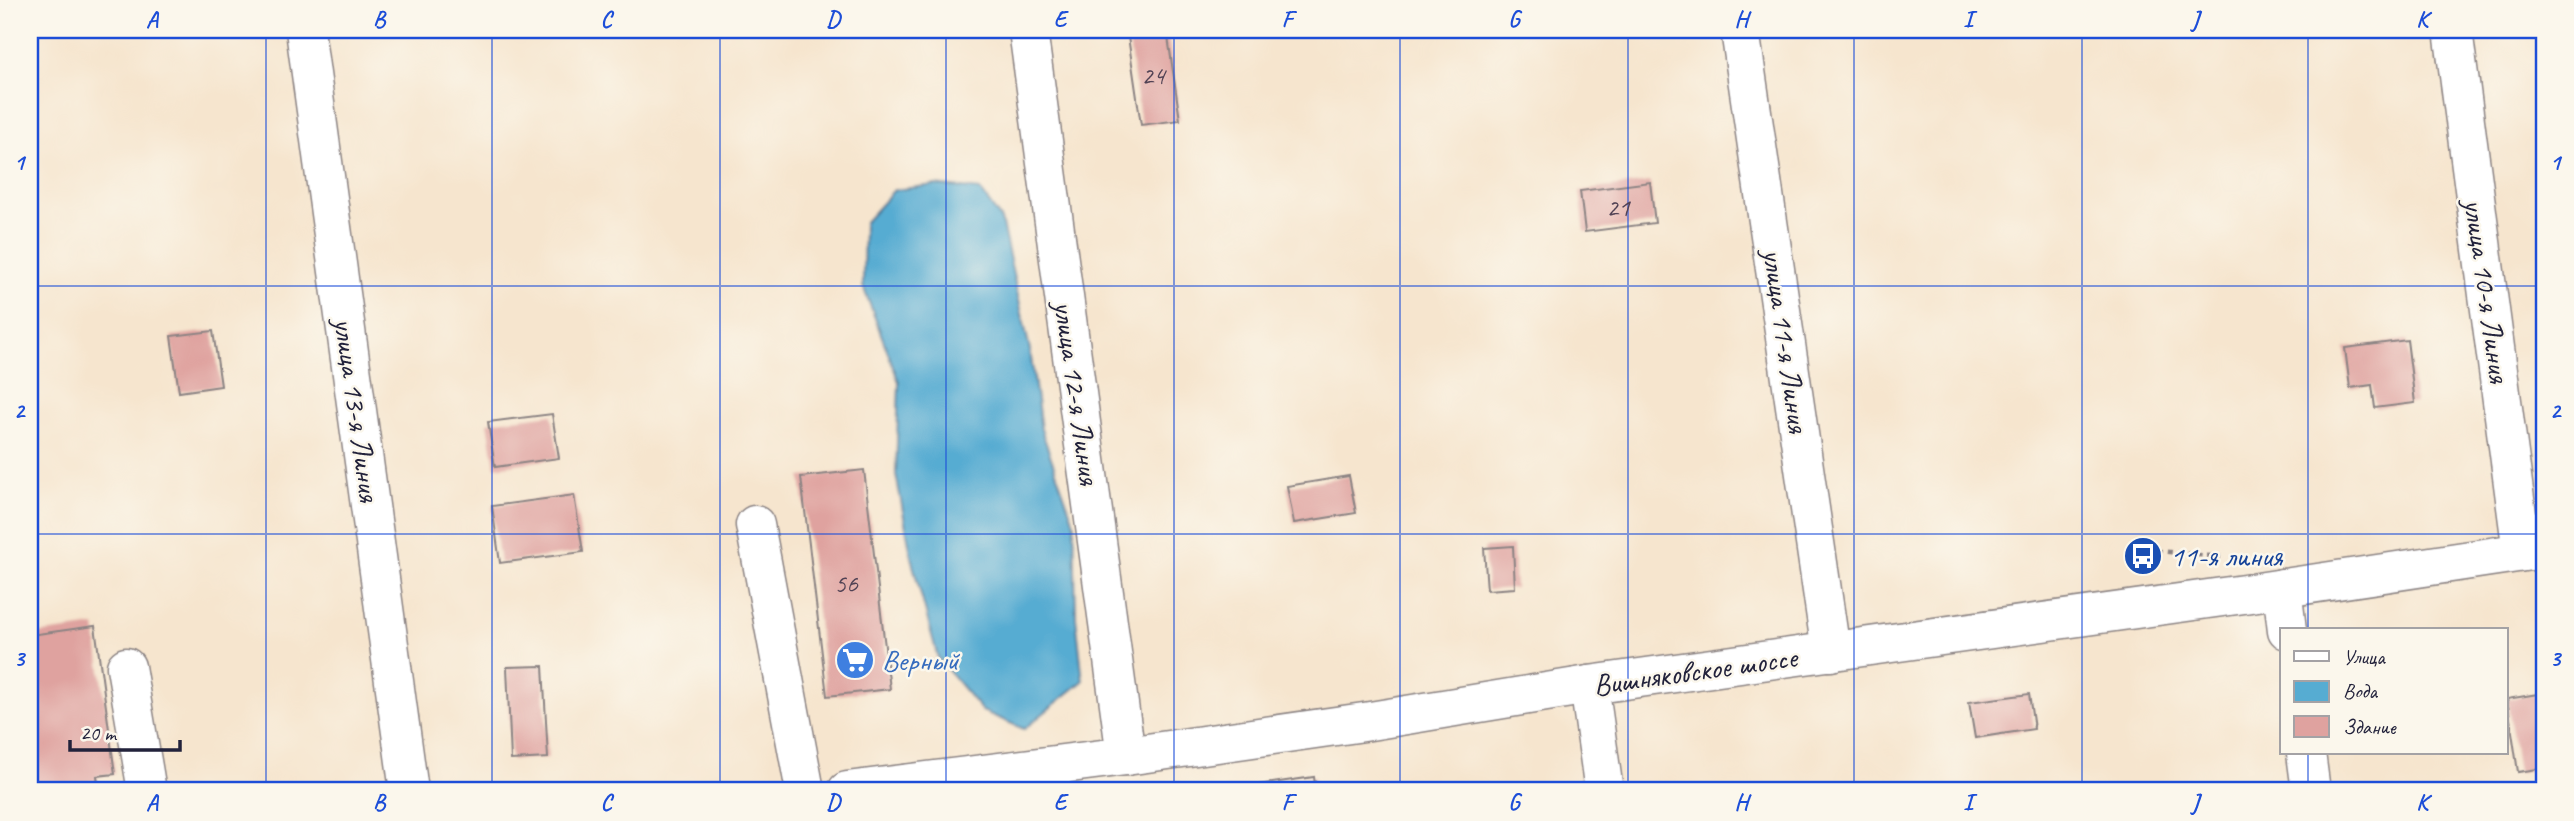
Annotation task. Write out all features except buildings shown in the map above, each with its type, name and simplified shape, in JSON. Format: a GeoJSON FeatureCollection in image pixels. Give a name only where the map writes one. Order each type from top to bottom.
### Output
{"type":"FeatureCollection","features":[{"type":"Feature","properties":{"kind":"street","name":"улица 13-я Линия"},"geometry":{"type":"LineString","coordinates":[[305,30],[410,791]]}},
{"type":"Feature","properties":{"kind":"street","name":"улица 12-я Линия"},"geometry":{"type":"LineString","coordinates":[[1028,30],[1126,756]]}},
{"type":"Feature","properties":{"kind":"street","name":"улица 11-я Линия"},"geometry":{"type":"LineString","coordinates":[[1740,30],[1831,652]]}},
{"type":"Feature","properties":{"kind":"street","name":"улица 10-я Линия"},"geometry":{"type":"LineString","coordinates":[[2453,30],[2533,550]]}},
{"type":"Feature","properties":{"kind":"street"},"geometry":{"type":"LineString","coordinates":[[755,525],[805,791]]}},
{"type":"Feature","properties":{"kind":"street","name":"Вишняковское шоссе"},"geometry":{"type":"LineString","coordinates":[[847,791],[922,787],[1364,722],[1589,685],[2533,550]]}},
{"type":"Feature","properties":{"kind":"street"},"geometry":{"type":"LineString","coordinates":[[2282,588],[2287,628]]}},
{"type":"Feature","properties":{"kind":"street"},"geometry":{"type":"LineString","coordinates":[[126,667],[147,791]]}},
{"type":"Feature","properties":{"kind":"street"},"geometry":{"type":"LineString","coordinates":[[1589,685],[1604,791]]}},
{"type":"Feature","properties":{"kind":"street"},"geometry":{"type":"LineString","coordinates":[[2306,754],[2311,791]]}},
{"type":"Feature","properties":{"kind":"path"},"geometry":{"type":"LineString","coordinates":[[2127,548],[2222,557]]}},
{"type":"Feature","properties":{"kind":"water"},"geometry":{"type":"Polygon","coordinates":[[[934,185],[980,190],[1001,220],[1030,350],[1041,429],[1074,523],[1076,617],[1083,681],[1024,729],[982,711],[938,658],[913,565],[896,474],[899,382],[863,286],[864,223],[894,190],[934,185]]]}},
{"type":"Feature","properties":{"kind":"place","name":"11-я линия"},"geometry":{"type":"Point","coordinates":[2143,556]}},
{"type":"Feature","properties":{"kind":"place","name":"Верный"},"geometry":{"type":"Point","coordinates":[855,660]}}]}
